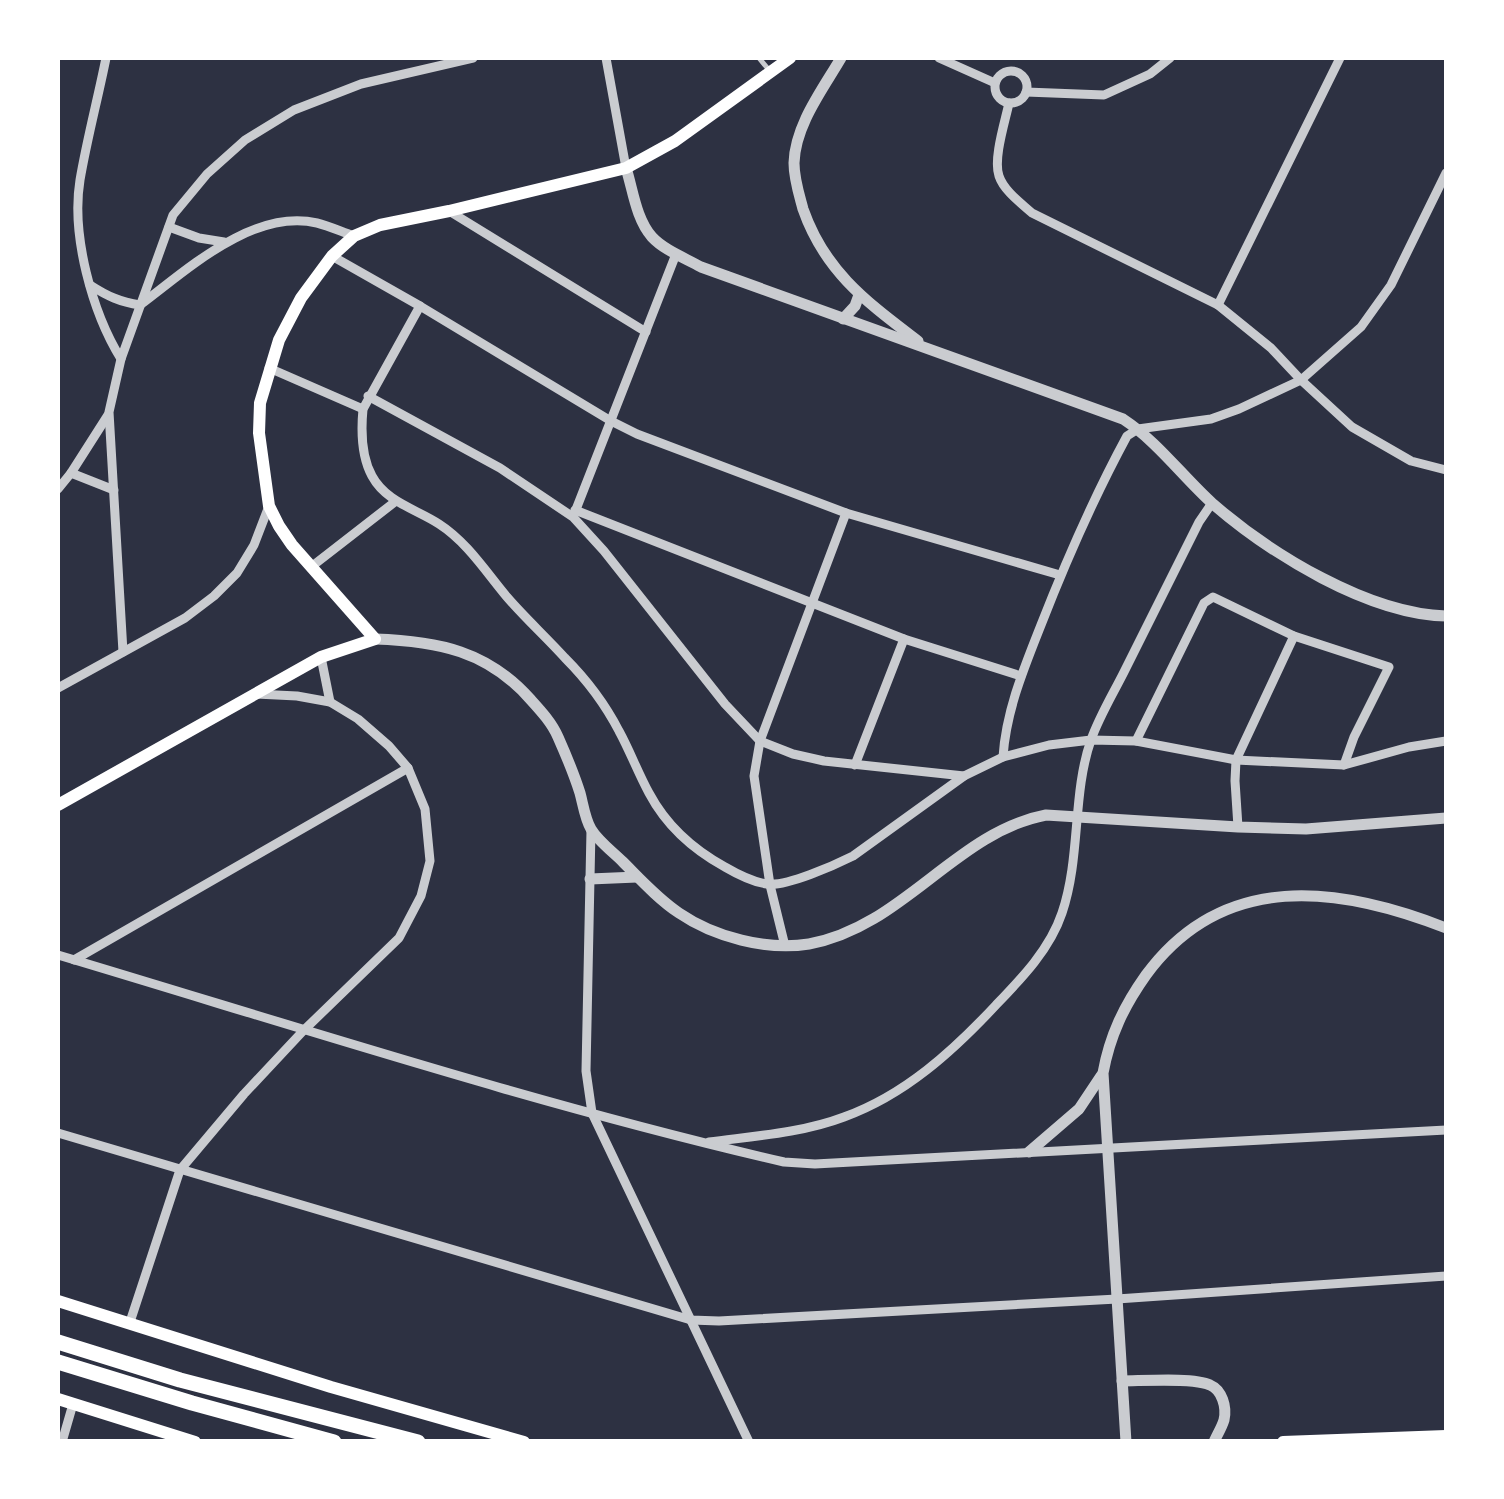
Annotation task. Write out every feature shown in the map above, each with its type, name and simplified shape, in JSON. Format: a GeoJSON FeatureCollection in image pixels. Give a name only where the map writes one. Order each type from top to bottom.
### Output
{"type":"FeatureCollection","features":[{"type":"Feature","properties":{"kind":"main road"},"geometry":{"type":"LineString","coordinates":[[58,805],[321,657],[375,639],[279,526],[269,506],[259,433],[260,403],[279,340],[301,298],[332,256],[354,236],[380,224],[626,168],[675,141],[790,58]]}},
{"type":"Feature","properties":{"kind":"main road"},"geometry":{"type":"LineString","coordinates":[[58,1300],[331,1387],[524,1442]]}},
{"type":"Feature","properties":{"kind":"main road"},"geometry":{"type":"LineString","coordinates":[[58,1342],[180,1380],[418,1442]]}},
{"type":"Feature","properties":{"kind":"main road"},"geometry":{"type":"LineString","coordinates":[[58,1362],[334,1442]]}},
{"type":"Feature","properties":{"kind":"main road"},"geometry":{"type":"LineString","coordinates":[[58,1399],[195,1442]]}},
{"type":"Feature","properties":{"kind":"main road"},"geometry":{"type":"LineString","coordinates":[[1282,1442],[1446,1436]]}},
{"type":"Feature","properties":{"kind":"street"},"geometry":{"type":"LineString","coordinates":[[106,58],[80,183],[83,252],[97,313],[120,359]]}},
{"type":"Feature","properties":{"kind":"street"},"geometry":{"type":"LineString","coordinates":[[123,652],[109,412],[120,359],[173,216],[206,174],[245,140],[294,110],[362,84],[473,58]]}},
{"type":"Feature","properties":{"kind":"street"},"geometry":{"type":"LineString","coordinates":[[606,58],[626,168],[640,218],[651,236],[676,254],[701,267],[1123,419],[1138,429],[1212,503],[1282,556],[1358,595],[1392,607],[1446,616]]}},
{"type":"Feature","properties":{"kind":"street"},"geometry":{"type":"LineString","coordinates":[[841,58],[801,133],[794,161],[798,190],[816,241],[833,268],[858,295],[929,350]]}},
{"type":"Feature","properties":{"kind":"street"},"geometry":{"type":"LineString","coordinates":[[939,58],[995,83]]}},
{"type":"Feature","properties":{"kind":"street"},"geometry":{"type":"LineString","coordinates":[[1014,71],[1020,58]]}},
{"type":"Feature","properties":{"kind":"street"},"geometry":{"type":"LineString","coordinates":[[1026,92],[1104,95],[1150,74],[1170,58]]}},
{"type":"Feature","properties":{"kind":"street"},"geometry":{"type":"LineString","coordinates":[[1218,306],[1340,58]]}},
{"type":"Feature","properties":{"kind":"street"},"geometry":{"type":"LineString","coordinates":[[1005,71],[1014,71],[1024,76],[1026,92],[1020,100],[1008,103],[999,98],[994,88],[1005,71]]}},
{"type":"Feature","properties":{"kind":"street"},"geometry":{"type":"LineString","coordinates":[[1008,103],[999,177],[1032,213],[1218,306],[1271,348],[1352,427],[1411,461],[1446,470]]}},
{"type":"Feature","properties":{"kind":"street"},"geometry":{"type":"LineString","coordinates":[[1003,757],[1005,734],[1022,676],[1060,576],[1127,436],[1138,429],[1211,419],[1300,380],[1362,327],[1391,286],[1446,174]]}},
{"type":"Feature","properties":{"kind":"street"},"geometry":{"type":"LineString","coordinates":[[449,211],[646,332]]}},
{"type":"Feature","properties":{"kind":"street"},"geometry":{"type":"LineString","coordinates":[[90,285],[108,296],[140,304],[224,242],[262,228],[288,222],[315,222],[354,236]]}},
{"type":"Feature","properties":{"kind":"street"},"geometry":{"type":"LineString","coordinates":[[169,227],[224,242]]}},
{"type":"Feature","properties":{"kind":"street"},"geometry":{"type":"LineString","coordinates":[[574,514],[676,254]]}},
{"type":"Feature","properties":{"kind":"street"},"geometry":{"type":"LineString","coordinates":[[332,256],[637,434],[846,513],[1060,576]]}},
{"type":"Feature","properties":{"kind":"street"},"geometry":{"type":"LineString","coordinates":[[843,319],[856,306],[858,295]]}},
{"type":"Feature","properties":{"kind":"street"},"geometry":{"type":"LineString","coordinates":[[420,306],[363,408],[364,453],[371,475],[396,501],[454,534],[510,601],[587,682],[620,731],[650,796],[666,820],[691,844],[748,879],[770,885],[822,870],[853,856],[964,776],[1003,757],[1050,745],[1091,740],[1136,741],[1236,760],[1344,764],[1446,741]]}},
{"type":"Feature","properties":{"kind":"street"},"geometry":{"type":"LineString","coordinates":[[269,368],[363,408]]}},
{"type":"Feature","properties":{"kind":"street"},"geometry":{"type":"LineString","coordinates":[[368,396],[500,468],[574,514],[904,639],[1022,676]]}},
{"type":"Feature","properties":{"kind":"street"},"geometry":{"type":"LineString","coordinates":[[58,489],[109,412]]}},
{"type":"Feature","properties":{"kind":"street"},"geometry":{"type":"LineString","coordinates":[[71,473],[114,490]]}},
{"type":"Feature","properties":{"kind":"street"},"geometry":{"type":"LineString","coordinates":[[311,567],[396,501]]}},
{"type":"Feature","properties":{"kind":"street"},"geometry":{"type":"LineString","coordinates":[[702,1142],[764,1135],[844,1117],[896,1092],[938,1062],[992,1010],[1045,948],[1062,914],[1073,867],[1082,780],[1091,740],[1212,503]]}},
{"type":"Feature","properties":{"kind":"street"},"geometry":{"type":"LineString","coordinates":[[58,688],[185,618],[214,596],[237,574],[254,546],[269,506]]}},
{"type":"Feature","properties":{"kind":"street"},"geometry":{"type":"LineString","coordinates":[[785,946],[770,885],[754,776],[760,742],[846,513]]}},
{"type":"Feature","properties":{"kind":"street"},"geometry":{"type":"LineString","coordinates":[[574,514],[725,704],[760,742],[794,754],[855,765],[964,776]]}},
{"type":"Feature","properties":{"kind":"street"},"geometry":{"type":"LineString","coordinates":[[1136,741],[1204,604],[1217,598],[1294,636],[1390,666],[1344,764]]}},
{"type":"Feature","properties":{"kind":"street"},"geometry":{"type":"LineString","coordinates":[[1238,827],[1236,760],[1294,636]]}},
{"type":"Feature","properties":{"kind":"street"},"geometry":{"type":"LineString","coordinates":[[375,639],[416,640],[464,652],[494,666],[518,684],[556,731],[591,830],[586,1071],[592,1113],[749,1442]]}},
{"type":"Feature","properties":{"kind":"street"},"geometry":{"type":"LineString","coordinates":[[855,765],[904,639]]}},
{"type":"Feature","properties":{"kind":"street"},"geometry":{"type":"LineString","coordinates":[[321,657],[330,702]]}},
{"type":"Feature","properties":{"kind":"street"},"geometry":{"type":"LineString","coordinates":[[130,1322],[180,1170],[303,1031],[398,938],[421,896],[430,861],[426,808],[408,768],[378,737],[330,702],[254,694]]}},
{"type":"Feature","properties":{"kind":"street"},"geometry":{"type":"LineString","coordinates":[[74,960],[408,768]]}},
{"type":"Feature","properties":{"kind":"street"},"geometry":{"type":"LineString","coordinates":[[591,830],[677,912],[722,933],[785,946],[812,944],[880,916],[994,832],[1022,819],[1046,815],[1306,829],[1444,820]]}},
{"type":"Feature","properties":{"kind":"street"},"geometry":{"type":"LineString","coordinates":[[590,879],[637,876]]}},
{"type":"Feature","properties":{"kind":"street"},"geometry":{"type":"LineString","coordinates":[[1126,1442],[1103,1072],[1108,1045],[1126,1003],[1158,959],[1188,932],[1224,910],[1256,899],[1328,896],[1409,913],[1446,928]]}},
{"type":"Feature","properties":{"kind":"street"},"geometry":{"type":"LineString","coordinates":[[58,955],[303,1031],[592,1113],[784,1162],[815,1164],[1446,1130]]}},
{"type":"Feature","properties":{"kind":"street"},"geometry":{"type":"LineString","coordinates":[[1028,1152],[1080,1109],[1103,1072]]}},
{"type":"Feature","properties":{"kind":"street"},"geometry":{"type":"LineString","coordinates":[[58,1133],[690,1320],[719,1322],[1116,1299],[1446,1276]]}},
{"type":"Feature","properties":{"kind":"street"},"geometry":{"type":"LineString","coordinates":[[1122,1381],[1210,1384],[1225,1408],[1214,1442]]}},
{"type":"Feature","properties":{"kind":"street"},"geometry":{"type":"LineString","coordinates":[[62,1442],[73,1404]]}},
{"type":"Feature","properties":{"kind":"lane"},"geometry":{"type":"LineString","coordinates":[[759,58],[770,72]]}}]}
